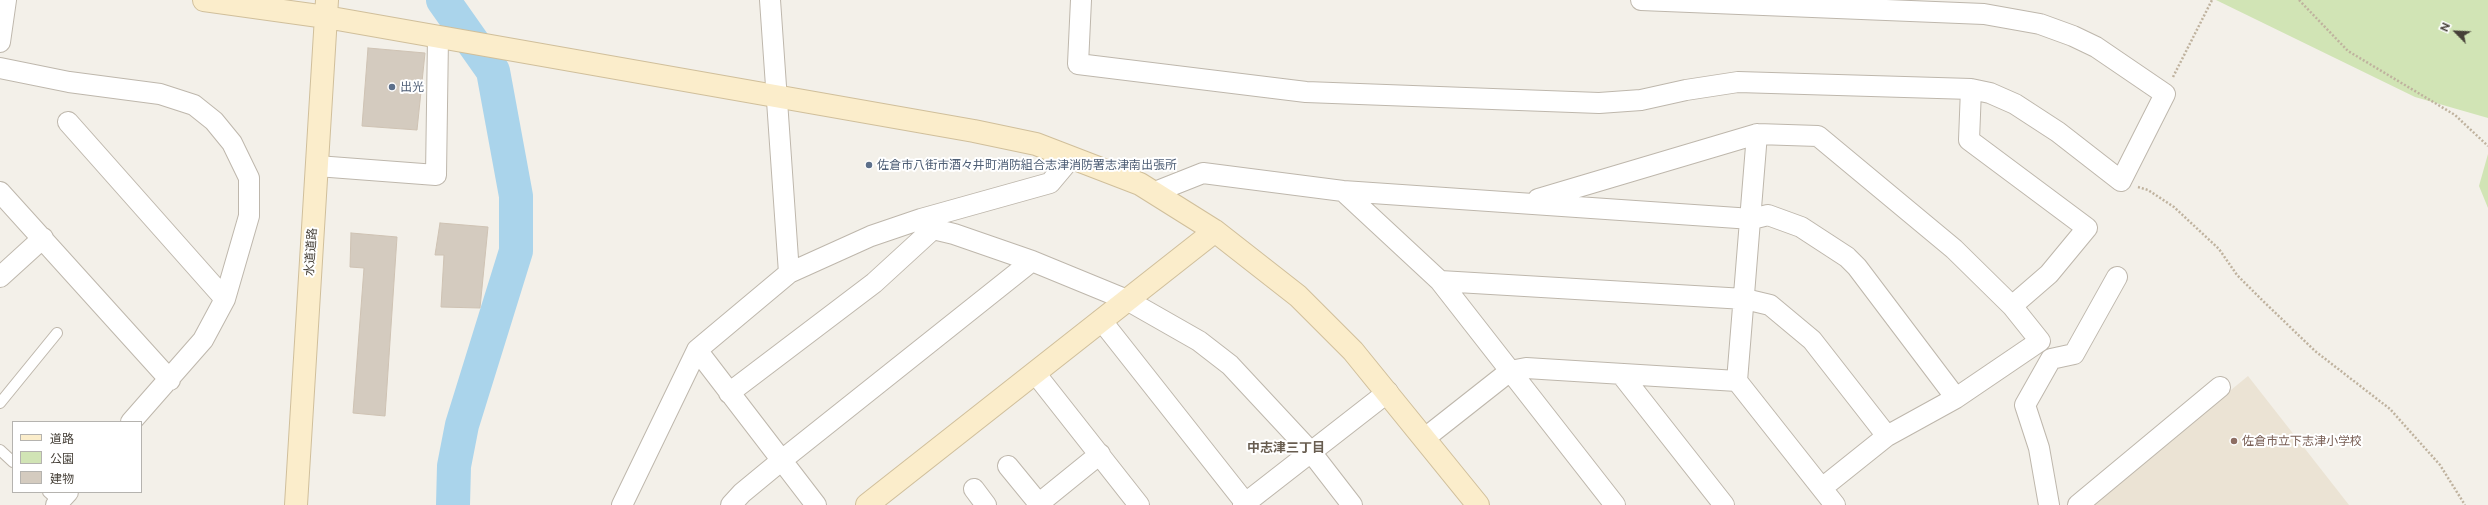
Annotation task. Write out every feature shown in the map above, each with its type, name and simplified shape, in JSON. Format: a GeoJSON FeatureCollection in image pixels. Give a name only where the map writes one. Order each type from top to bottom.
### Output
{"type":"FeatureCollection","features":[{"type":"Feature","properties":{"kind":"street"},"geometry":{"type":"LineString","coordinates":[[0,42],[6,0]]}},
{"type":"Feature","properties":{"kind":"street"},"geometry":{"type":"LineString","coordinates":[[204,0],[327,9],[438,37],[778,96],[1036,144],[1140,184],[1215,231],[1298,296],[1353,351],[1388,392],[1478,505]]}},
{"type":"Feature","properties":{"kind":"street"},"geometry":{"type":"LineString","coordinates":[[770,0],[778,96],[789,273]]}},
{"type":"Feature","properties":{"kind":"street"},"geometry":{"type":"LineString","coordinates":[[1081,0],[1078,64],[1306,92],[1599,103],[1641,100],[1686,90],[1738,82],[1971,89],[1990,93],[2014,104],[2058,132],[2121,181],[2165,94],[2096,47],[2073,36],[2040,24],[1984,14],[1641,0]]}},
{"type":"Feature","properties":{"kind":"street","name":"水道道路"},"geometry":{"type":"LineString","coordinates":[[296,505],[327,9]]}},
{"type":"Feature","properties":{"kind":"street"},"geometry":{"type":"LineString","coordinates":[[317,166],[436,175],[438,37]]}},
{"type":"Feature","properties":{"kind":"street"},"geometry":{"type":"LineString","coordinates":[[0,68],[69,82],[160,94],[194,105],[214,121],[232,143],[249,178],[249,216],[224,299],[202,340],[170,380],[132,421]]}},
{"type":"Feature","properties":{"kind":"street"},"geometry":{"type":"LineString","coordinates":[[1971,89],[1969,140],[2087,228],[2049,274],[2012,306]]}},
{"type":"Feature","properties":{"kind":"street"},"geometry":{"type":"LineString","coordinates":[[68,122],[224,299]]}},
{"type":"Feature","properties":{"kind":"street"},"geometry":{"type":"LineString","coordinates":[[1757,134],[1752,219],[1737,381],[1835,505]]}},
{"type":"Feature","properties":{"kind":"street"},"geometry":{"type":"LineString","coordinates":[[1528,202],[1757,134],[1818,136],[1954,249],[2012,306],[2040,341],[2051,359]]}},
{"type":"Feature","properties":{"kind":"street"},"geometry":{"type":"LineString","coordinates":[[622,505],[697,350],[789,273],[871,236],[927,224],[1050,183],[1071,158]]}},
{"type":"Feature","properties":{"kind":"street"},"geometry":{"type":"LineString","coordinates":[[1155,192],[1203,173],[1343,191],[1528,202],[1752,219],[1768,215],[1786,221],[1817,236],[1847,257],[1857,267],[1956,398]]}},
{"type":"Feature","properties":{"kind":"street"},"geometry":{"type":"LineString","coordinates":[[1343,191],[1440,281],[1615,505]]}},
{"type":"Feature","properties":{"kind":"street"},"geometry":{"type":"LineString","coordinates":[[0,192],[170,380]]}},
{"type":"Feature","properties":{"kind":"street"},"geometry":{"type":"LineString","coordinates":[[927,224],[1032,261],[1128,300],[1199,341],[1230,365],[1311,452],[1352,505]]}},
{"type":"Feature","properties":{"kind":"street"},"geometry":{"type":"LineString","coordinates":[[729,393],[874,283],[927,224]]}},
{"type":"Feature","properties":{"kind":"street"},"geometry":{"type":"LineString","coordinates":[[867,505],[1215,231]]}},
{"type":"Feature","properties":{"kind":"street"},"geometry":{"type":"LineString","coordinates":[[0,277],[42,238]]}},
{"type":"Feature","properties":{"kind":"street"},"geometry":{"type":"LineString","coordinates":[[731,505],[742,493],[782,460],[1032,261]]}},
{"type":"Feature","properties":{"kind":"street"},"geometry":{"type":"LineString","coordinates":[[2049,505],[2039,448],[2025,405],[2051,359],[2074,354],[2117,277]]}},
{"type":"Feature","properties":{"kind":"street"},"geometry":{"type":"LineString","coordinates":[[1440,281],[1745,299],[1770,305],[1812,340],[1887,436]]}},
{"type":"Feature","properties":{"kind":"street"},"geometry":{"type":"LineString","coordinates":[[1101,320],[1245,504],[1388,392]]}},
{"type":"Feature","properties":{"kind":"street"},"geometry":{"type":"LineString","coordinates":[[1822,488],[1887,436],[1956,398],[2040,341]]}},
{"type":"Feature","properties":{"kind":"street"},"geometry":{"type":"LineString","coordinates":[[697,350],[816,505]]}},
{"type":"Feature","properties":{"kind":"street"},"geometry":{"type":"LineString","coordinates":[[1425,438],[1510,371],[1526,368],[1737,381]]}},
{"type":"Feature","properties":{"kind":"street"},"geometry":{"type":"LineString","coordinates":[[1035,373],[1139,505]]}},
{"type":"Feature","properties":{"kind":"street"},"geometry":{"type":"LineString","coordinates":[[1621,374],[1724,505]]}},
{"type":"Feature","properties":{"kind":"street"},"geometry":{"type":"LineString","coordinates":[[2078,505],[2220,387]]}},
{"type":"Feature","properties":{"kind":"street"},"geometry":{"type":"LineString","coordinates":[[1008,466],[1039,505],[1100,454]]}},
{"type":"Feature","properties":{"kind":"street"},"geometry":{"type":"LineString","coordinates":[[974,489],[986,505]]}},
{"type":"Feature","properties":{"kind":"lane"},"geometry":{"type":"LineString","coordinates":[[0,404],[57,333]]}},
{"type":"Feature","properties":{"kind":"lane"},"geometry":{"type":"LineString","coordinates":[[0,450],[12,461]]}},
{"type":"Feature","properties":{"kind":"path"},"geometry":{"type":"LineString","coordinates":[[2165,94],[2212,0]]}},
{"type":"Feature","properties":{"kind":"path"},"geometry":{"type":"LineString","coordinates":[[2299,0],[2348,51],[2455,115],[2488,146]]}},
{"type":"Feature","properties":{"kind":"path"},"geometry":{"type":"LineString","coordinates":[[2121,181],[2148,190],[2174,207],[2219,249],[2242,280],[2310,346],[2390,409],[2440,465],[2465,505]]}},
{"type":"Feature","properties":{"kind":"shaded area","name":"佐倉市立下志津小学校"},"geometry":{"type":"Polygon","coordinates":[[[2248,376],[2349,505],[2091,505],[2248,376]]]}},
{"type":"Feature","properties":{"kind":"green space"},"geometry":{"type":"Polygon","coordinates":[[[2216,0],[2488,0],[2488,118],[2415,97],[2216,0]]]}},
{"type":"Feature","properties":{"kind":"green space"},"geometry":{"type":"Polygon","coordinates":[[[2488,154],[2488,208],[2479,186],[2488,154]]]}},
{"type":"Feature","properties":{"kind":"building"},"geometry":{"type":"Polygon","coordinates":[[[368,48],[425,53],[417,130],[362,126],[368,48]]]}},
{"type":"Feature","properties":{"kind":"building"},"geometry":{"type":"Polygon","coordinates":[[[440,223],[488,227],[480,308],[441,307],[444,255],[435,255],[440,223]]]}},
{"type":"Feature","properties":{"kind":"building"},"geometry":{"type":"Polygon","coordinates":[[[351,233],[397,237],[385,416],[353,413],[364,268],[350,267],[351,233]]]}},
{"type":"Feature","properties":{"kind":"waterway"},"geometry":{"type":"LineString","coordinates":[[443,0],[493,71],[516,196],[516,251],[462,425],[454,466],[453,505]]}},
{"type":"Feature","properties":{"kind":"place","name":"出光"},"geometry":{"type":"Point","coordinates":[392,87]}},
{"type":"Feature","properties":{"kind":"place","name":"佐倉市八街市酒々井町消防組合志津消防署志津南出張所"},"geometry":{"type":"Point","coordinates":[869,165]}},
{"type":"Feature","properties":{"kind":"place","name":"佐倉市立下志津小学校"},"geometry":{"type":"Point","coordinates":[2234,441]}},
{"type":"Feature","properties":{"kind":"district","name":"中志津三丁目"},"geometry":{"type":"Point","coordinates":[1286,448]}}]}
